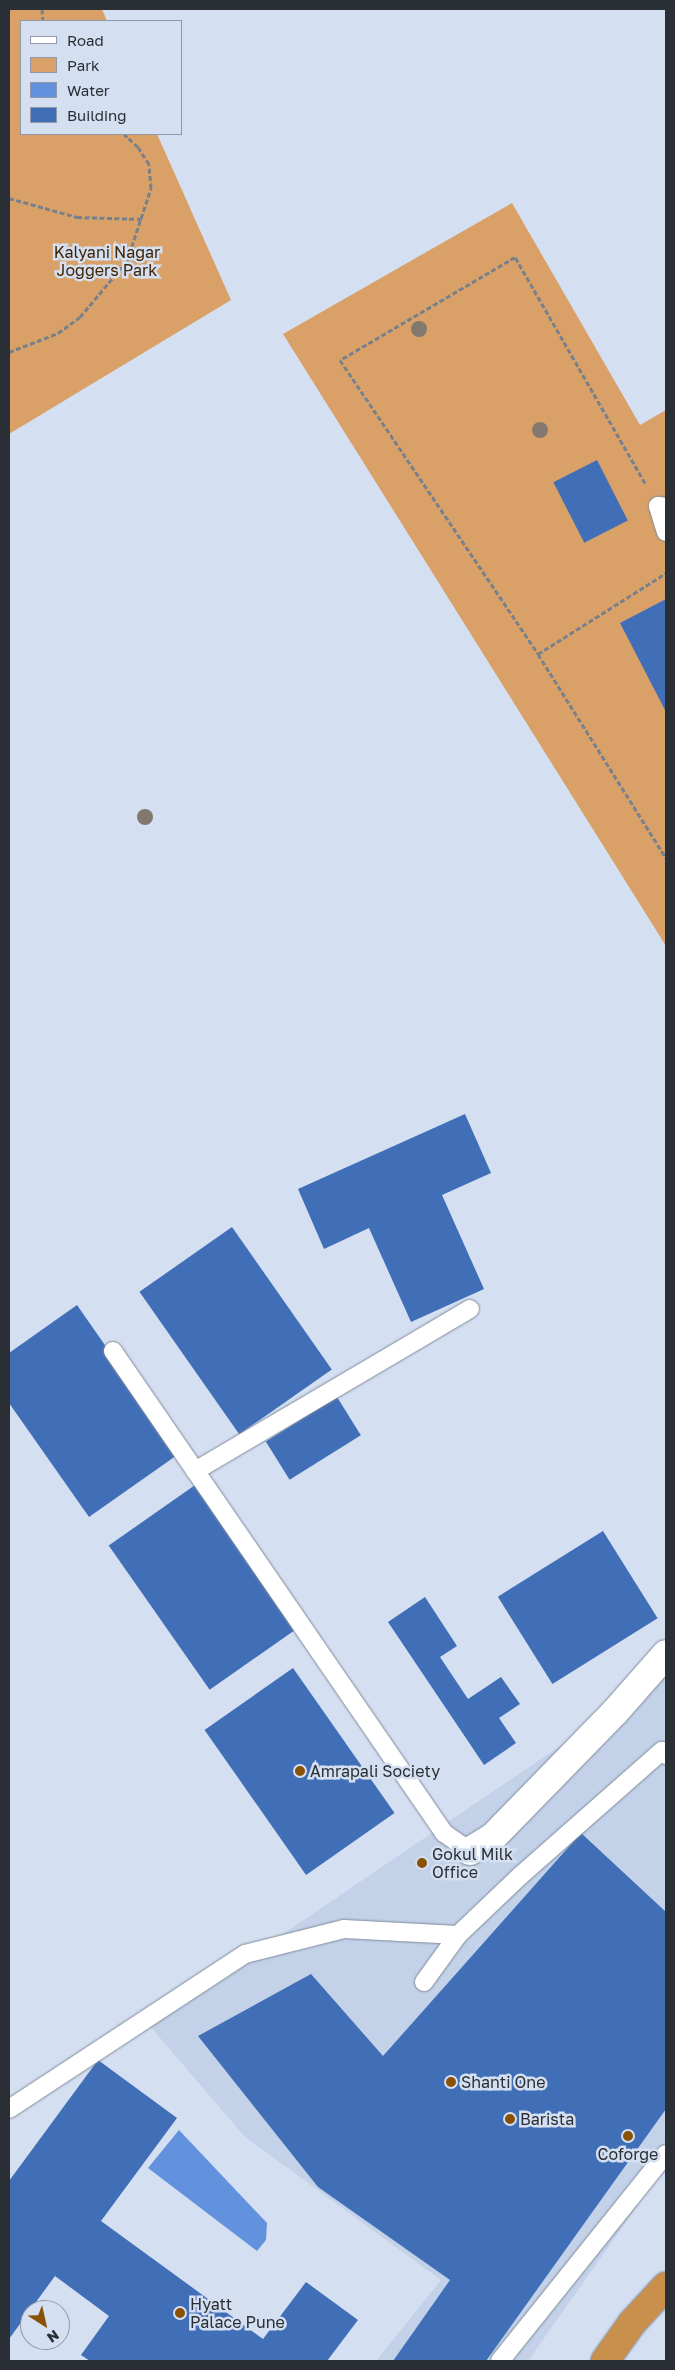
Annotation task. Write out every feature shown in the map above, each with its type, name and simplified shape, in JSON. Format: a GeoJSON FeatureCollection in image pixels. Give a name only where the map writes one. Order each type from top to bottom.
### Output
{"type":"FeatureCollection","features":[{"type":"Feature","properties":{"kind":"highway"},"geometry":{"type":"LineString","coordinates":[[605,2361],[632,2323],[666,2286]]}},
{"type":"Feature","properties":{"kind":"street"},"geometry":{"type":"LineString","coordinates":[[470,1851],[492,1838],[615,1712],[666,1654]]}},
{"type":"Feature","properties":{"kind":"lane"},"geometry":{"type":"LineString","coordinates":[[662,506],[666,532]]}},
{"type":"Feature","properties":{"kind":"lane"},"geometry":{"type":"LineString","coordinates":[[195,1471],[470,1309]]}},
{"type":"Feature","properties":{"kind":"lane"},"geometry":{"type":"LineString","coordinates":[[113,1351],[444,1833],[470,1851]]}},
{"type":"Feature","properties":{"kind":"lane"},"geometry":{"type":"LineString","coordinates":[[424,1982],[458,1935],[520,1876],[662,1751],[666,1756]]}},
{"type":"Feature","properties":{"kind":"lane"},"geometry":{"type":"LineString","coordinates":[[9,2109],[245,1954],[344,1929],[458,1935]]}},
{"type":"Feature","properties":{"kind":"lane"},"geometry":{"type":"LineString","coordinates":[[500,2361],[666,2154]]}},
{"type":"Feature","properties":{"kind":"path"},"geometry":{"type":"LineString","coordinates":[[9,352],[58,333],[80,317],[127,261],[143,219],[151,188],[149,164],[138,147],[125,135]]}},
{"type":"Feature","properties":{"kind":"path"},"geometry":{"type":"LineString","coordinates":[[9,198],[77,217],[143,219]]}},
{"type":"Feature","properties":{"kind":"path"},"geometry":{"type":"LineString","coordinates":[[662,506],[515,257],[340,360],[538,654],[666,858]]}},
{"type":"Feature","properties":{"kind":"path"},"geometry":{"type":"LineString","coordinates":[[538,654],[666,573]]}},
{"type":"Feature","properties":{"kind":"shaded area","name":"Shanti One"},"geometry":{"type":"Polygon","coordinates":[[[666,1674],[666,2165],[528,2361],[376,2361],[441,2280],[245,2137],[149,2025],[666,1674]]]}},
{"type":"Feature","properties":{"kind":"green space","name":"Kalyani Nagar Joggers Park"},"geometry":{"type":"Polygon","coordinates":[[[9,9],[102,9],[107,20],[20,20],[20,135],[157,135],[231,300],[9,434],[9,9]]]}},
{"type":"Feature","properties":{"kind":"green space"},"geometry":{"type":"Polygon","coordinates":[[[512,203],[640,425],[666,410],[666,946],[283,334],[512,203]]]}},
{"type":"Feature","properties":{"kind":"water"},"geometry":{"type":"Polygon","coordinates":[[[179,2130],[267,2223],[266,2240],[257,2251],[148,2168],[179,2130]]]}},
{"type":"Feature","properties":{"kind":"building"},"geometry":{"type":"Polygon","coordinates":[[[597,460],[628,521],[584,543],[553,482],[597,460]]]}},
{"type":"Feature","properties":{"kind":"building"},"geometry":{"type":"Polygon","coordinates":[[[666,599],[666,712],[620,623],[666,599]]]}},
{"type":"Feature","properties":{"kind":"building"},"geometry":{"type":"Polygon","coordinates":[[[465,1114],[491,1173],[442,1195],[484,1289],[411,1322],[369,1228],[324,1249],[298,1189],[465,1114]]]}},
{"type":"Feature","properties":{"kind":"building"},"geometry":{"type":"Polygon","coordinates":[[[232,1227],[332,1370],[239,1434],[139,1292],[232,1227]]]}},
{"type":"Feature","properties":{"kind":"building"},"geometry":{"type":"Polygon","coordinates":[[[77,1305],[180,1453],[89,1517],[9,1403],[9,1353],[77,1305]]]}},
{"type":"Feature","properties":{"kind":"building"},"geometry":{"type":"Polygon","coordinates":[[[337,1397],[361,1435],[290,1480],[266,1442],[337,1397]]]}},
{"type":"Feature","properties":{"kind":"building"},"geometry":{"type":"Polygon","coordinates":[[[198,1483],[299,1627],[210,1690],[109,1546],[198,1483]]]}},
{"type":"Feature","properties":{"kind":"building"},"geometry":{"type":"Polygon","coordinates":[[[603,1531],[658,1618],[552,1684],[498,1597],[603,1531]]]}},
{"type":"Feature","properties":{"kind":"building"},"geometry":{"type":"Polygon","coordinates":[[[425,1597],[457,1646],[440,1657],[468,1699],[501,1677],[520,1704],[499,1718],[516,1743],[484,1765],[388,1622],[425,1597]]]}},
{"type":"Feature","properties":{"kind":"building","name":"Amrapali Society"},"geometry":{"type":"Polygon","coordinates":[[[293,1668],[395,1813],[306,1875],[205,1730],[293,1668]]]}},
{"type":"Feature","properties":{"kind":"building","name":"Shanti One"},"geometry":{"type":"Polygon","coordinates":[[[581,1833],[666,1912],[666,2109],[486,2361],[393,2361],[450,2280],[318,2187],[198,2036],[311,1974],[383,2056],[581,1833]]]}},
{"type":"Feature","properties":{"kind":"building"},"geometry":{"type":"Polygon","coordinates":[[[98,2060],[177,2118],[101,2221],[263,2339],[306,2282],[358,2320],[327,2361],[90,2361],[81,2355],[109,2316],[55,2276],[37,2300],[20,2300],[20,2324],[9,2339],[9,2181],[98,2060]]]}},
{"type":"Feature","properties":{"kind":"place","name":"Amrapali Society"},"geometry":{"type":"Point","coordinates":[300,1771]}},
{"type":"Feature","properties":{"kind":"place","name":"Gokul Milk Office"},"geometry":{"type":"Point","coordinates":[422,1863]}},
{"type":"Feature","properties":{"kind":"place","name":"Shanti One"},"geometry":{"type":"Point","coordinates":[451,2082]}},
{"type":"Feature","properties":{"kind":"place","name":"Barista"},"geometry":{"type":"Point","coordinates":[510,2119]}},
{"type":"Feature","properties":{"kind":"place","name":"Coforge"},"geometry":{"type":"Point","coordinates":[628,2136]}},
{"type":"Feature","properties":{"kind":"place","name":"Hyatt Palace Pune"},"geometry":{"type":"Point","coordinates":[180,2313]}}]}
